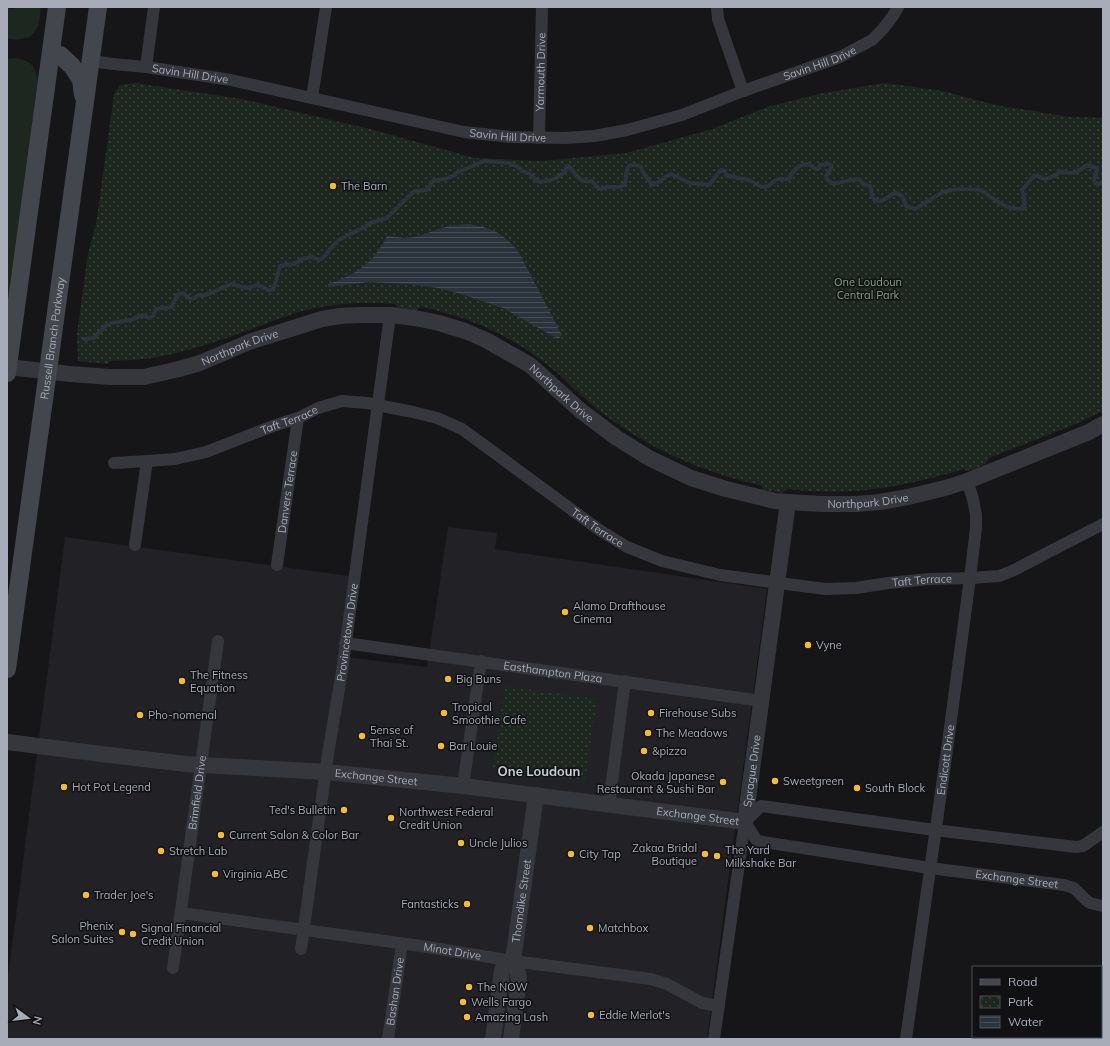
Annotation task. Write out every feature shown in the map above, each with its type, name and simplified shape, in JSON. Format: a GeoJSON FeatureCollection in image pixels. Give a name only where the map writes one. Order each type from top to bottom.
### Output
{"type":"FeatureCollection","features":[{"type":"Feature","properties":{"kind":"main road"},"geometry":{"type":"LineString","coordinates":[[7,370],[57,7]]}},
{"type":"Feature","properties":{"kind":"main road","name":"Russell Branch Parkway"},"geometry":{"type":"LineString","coordinates":[[7,669],[92,61],[98,7]]}},
{"type":"Feature","properties":{"kind":"main road"},"geometry":{"type":"LineString","coordinates":[[51,52],[60,55],[72,66],[81,80],[84,112]]}},
{"type":"Feature","properties":{"kind":"street"},"geometry":{"type":"LineString","coordinates":[[146,67],[154,7]]}},
{"type":"Feature","properties":{"kind":"street"},"geometry":{"type":"LineString","coordinates":[[312,98],[326,7]]}},
{"type":"Feature","properties":{"kind":"street","name":"Yarmouth Drive"},"geometry":{"type":"LineString","coordinates":[[539,138],[542,7]]}},
{"type":"Feature","properties":{"kind":"street"},"geometry":{"type":"LineString","coordinates":[[717,7],[718,19],[743,91]]}},
{"type":"Feature","properties":{"kind":"street","name":"Savin Hill Drive"},"geometry":{"type":"LineString","coordinates":[[92,61],[146,67],[231,80],[464,132],[510,137],[539,138],[594,136],[627,130],[682,115],[743,91],[840,57],[872,40],[882,30],[898,7]]}},
{"type":"Feature","properties":{"kind":"street","name":"Northpark Drive"},"geometry":{"type":"LineString","coordinates":[[7,370],[110,377],[144,377],[200,363],[249,342],[322,319],[340,316],[390,315],[415,318],[439,323],[465,331],[486,340],[507,352],[530,366],[581,411],[617,438],[649,458],[691,478],[726,489],[775,501],[822,504],[880,502],[945,488],[967,481],[1089,432],[1103,424]]}},
{"type":"Feature","properties":{"kind":"street","name":"Provincetown Drive"},"geometry":{"type":"LineString","coordinates":[[301,949],[342,671],[390,315]]}},
{"type":"Feature","properties":{"kind":"street","name":"Taft Terrace"},"geometry":{"type":"LineString","coordinates":[[114,463],[175,459],[206,452],[298,418],[318,408],[342,401],[367,403],[437,418],[462,429],[598,529],[627,547],[662,561],[700,571],[825,589],[856,588],[930,579],[999,576],[1012,571],[1103,524]]}},
{"type":"Feature","properties":{"kind":"street","name":"Danvers Terrace"},"geometry":{"type":"LineString","coordinates":[[277,565],[298,418]]}},
{"type":"Feature","properties":{"kind":"street"},"geometry":{"type":"LineString","coordinates":[[135,545],[147,461]]}},
{"type":"Feature","properties":{"kind":"street","name":"Endicott Drive"},"geometry":{"type":"LineString","coordinates":[[906,1039],[976,528],[976,515],[973,499],[967,481]]}},
{"type":"Feature","properties":{"kind":"street","name":"Sprague Drive"},"geometry":{"type":"LineString","coordinates":[[714,1039],[762,701],[788,502]]}},
{"type":"Feature","properties":{"kind":"street","name":"Brimfield Drive"},"geometry":{"type":"LineString","coordinates":[[173,968],[218,641]]}},
{"type":"Feature","properties":{"kind":"street","name":"Easthampton Plaza"},"geometry":{"type":"LineString","coordinates":[[345,643],[762,701]]}},
{"type":"Feature","properties":{"kind":"street"},"geometry":{"type":"LineString","coordinates":[[462,786],[481,662]]}},
{"type":"Feature","properties":{"kind":"street"},"geometry":{"type":"LineString","coordinates":[[609,804],[625,681]]}},
{"type":"Feature","properties":{"kind":"street","name":"Exchange Street"},"geometry":{"type":"LineString","coordinates":[[7,742],[186,764],[326,772],[462,786],[745,822]]}},
{"type":"Feature","properties":{"kind":"street","name":"Thorndike Street"},"geometry":{"type":"LineString","coordinates":[[511,1039],[519,981],[518,972],[513,961],[536,795]]}},
{"type":"Feature","properties":{"kind":"street","name":"Exchange Street"},"geometry":{"type":"LineString","coordinates":[[745,822],[762,806],[935,830],[1076,847],[1083,846],[1103,832]]}},
{"type":"Feature","properties":{"kind":"street","name":"Exchange Street"},"geometry":{"type":"LineString","coordinates":[[745,822],[757,841],[930,868],[1064,885],[1074,888],[1090,903],[1103,906]]}},
{"type":"Feature","properties":{"kind":"street","name":"Minot Drive"},"geometry":{"type":"LineString","coordinates":[[181,914],[651,979],[667,984],[702,1003],[719,1006]]}},
{"type":"Feature","properties":{"kind":"street","name":"Bashan Drive"},"geometry":{"type":"LineString","coordinates":[[388,1039],[402,944]]}},
{"type":"Feature","properties":{"kind":"street"},"geometry":{"type":"LineString","coordinates":[[492,1039],[502,970],[513,961]]}},
{"type":"Feature","properties":{"kind":"shaded area","name":"One Loudoun"},"geometry":{"type":"Polygon","coordinates":[[[448,527],[497,533],[495,549],[767,589],[707,1039],[7,1039],[7,985],[65,537],[349,576],[338,656],[427,667],[448,527]]]}},
{"type":"Feature","properties":{"kind":"green space"},"geometry":{"type":"Polygon","coordinates":[[[14,7],[41,7],[37,28],[26,38],[16,40],[7,38],[7,8],[14,9],[14,7]]]}},
{"type":"Feature","properties":{"kind":"green space"},"geometry":{"type":"Polygon","coordinates":[[[14,58],[24,60],[33,66],[38,80],[7,306],[7,59],[14,58]]]}},
{"type":"Feature","properties":{"kind":"green space","name":"One Loudoun Central Park"},"geometry":{"type":"Polygon","coordinates":[[[135,83],[242,99],[370,129],[475,158],[541,161],[626,153],[712,129],[767,107],[823,93],[885,83],[943,91],[995,105],[1071,117],[1103,118],[1103,411],[1076,424],[989,458],[986,464],[968,471],[963,469],[916,482],[868,490],[830,492],[787,489],[782,493],[764,490],[760,485],[720,474],[662,451],[626,430],[602,413],[541,360],[509,339],[493,330],[475,323],[440,311],[421,307],[417,310],[397,308],[395,304],[373,303],[329,306],[298,312],[217,341],[164,356],[110,361],[108,364],[78,361],[77,333],[88,253],[96,224],[114,94],[120,85],[135,83]]]}},
{"type":"Feature","properties":{"kind":"green space"},"geometry":{"type":"Polygon","coordinates":[[[505,686],[597,699],[585,781],[493,768],[505,686]]]}},
{"type":"Feature","properties":{"kind":"water"},"geometry":{"type":"Polygon","coordinates":[[[468,224],[484,227],[496,232],[507,239],[518,251],[562,335],[558,339],[503,308],[438,288],[408,284],[369,282],[328,287],[328,284],[356,272],[370,261],[387,236],[405,238],[415,237],[446,227],[468,224]]]}},
{"type":"Feature","properties":{"kind":"waterway"},"geometry":{"type":"LineString","coordinates":[[84,339],[94,338],[105,326],[112,323],[131,320],[142,315],[149,318],[153,316],[156,309],[172,307],[177,295],[182,293],[190,299],[199,295],[211,293],[231,284],[247,288],[257,285],[268,290],[272,290],[276,282],[280,266],[294,264],[302,259],[312,257],[320,260],[339,240],[364,228],[370,223],[387,218],[415,191],[427,190],[433,181],[445,179],[484,161],[509,163],[530,174],[540,182],[556,178],[565,172],[566,168],[569,166],[583,181],[592,181],[601,189],[607,187],[620,187],[625,184],[628,168],[632,165],[641,167],[652,185],[671,174],[690,183],[709,185],[721,170],[725,171],[726,175],[748,180],[765,187],[778,179],[789,179],[799,166],[809,164],[816,169],[819,168],[820,165],[829,164],[831,165],[831,168],[826,176],[831,183],[859,179],[864,185],[870,186],[872,196],[876,201],[881,201],[895,193],[903,197],[906,206],[915,209],[945,191],[966,189],[981,190],[1006,206],[1014,209],[1022,209],[1025,207],[1022,190],[1034,176],[1045,179],[1055,176],[1059,172],[1075,173],[1087,165],[1097,168],[1094,179],[1095,183],[1101,184],[1103,181]]}},
{"type":"Feature","properties":{"kind":"place","name":"The Barn"},"geometry":{"type":"Point","coordinates":[333,186]}},
{"type":"Feature","properties":{"kind":"place","name":"Alamo Drafthouse Cinema"},"geometry":{"type":"Point","coordinates":[565,612]}},
{"type":"Feature","properties":{"kind":"place","name":"Vyne"},"geometry":{"type":"Point","coordinates":[808,645]}},
{"type":"Feature","properties":{"kind":"place","name":"Big Buns"},"geometry":{"type":"Point","coordinates":[448,679]}},
{"type":"Feature","properties":{"kind":"place","name":"The Fitness Equation"},"geometry":{"type":"Point","coordinates":[182,681]}},
{"type":"Feature","properties":{"kind":"place","name":"Tropical Smoothie Cafe"},"geometry":{"type":"Point","coordinates":[444,713]}},
{"type":"Feature","properties":{"kind":"place","name":"Firehouse Subs"},"geometry":{"type":"Point","coordinates":[651,713]}},
{"type":"Feature","properties":{"kind":"place","name":"Pho-nomenal"},"geometry":{"type":"Point","coordinates":[140,715]}},
{"type":"Feature","properties":{"kind":"place","name":"The Meadows"},"geometry":{"type":"Point","coordinates":[648,733]}},
{"type":"Feature","properties":{"kind":"place","name":"5ense of Thai St."},"geometry":{"type":"Point","coordinates":[362,736]}},
{"type":"Feature","properties":{"kind":"place","name":"Bar Louie"},"geometry":{"type":"Point","coordinates":[441,746]}},
{"type":"Feature","properties":{"kind":"place","name":"&pizza"},"geometry":{"type":"Point","coordinates":[644,751]}},
{"type":"Feature","properties":{"kind":"place","name":"Sweetgreen"},"geometry":{"type":"Point","coordinates":[775,781]}},
{"type":"Feature","properties":{"kind":"place","name":"Okada Japanese Restaurant & Sushi Bar"},"geometry":{"type":"Point","coordinates":[723,782]}},
{"type":"Feature","properties":{"kind":"place","name":"Hot Pot Legend"},"geometry":{"type":"Point","coordinates":[64,787]}},
{"type":"Feature","properties":{"kind":"place","name":"South Block"},"geometry":{"type":"Point","coordinates":[857,788]}},
{"type":"Feature","properties":{"kind":"place","name":"Ted's Bulletin"},"geometry":{"type":"Point","coordinates":[344,810]}},
{"type":"Feature","properties":{"kind":"place","name":"Northwest Federal Credit Union"},"geometry":{"type":"Point","coordinates":[391,818]}},
{"type":"Feature","properties":{"kind":"place","name":"Current Salon & Color Bar"},"geometry":{"type":"Point","coordinates":[221,835]}},
{"type":"Feature","properties":{"kind":"place","name":"Uncle Julios"},"geometry":{"type":"Point","coordinates":[461,843]}},
{"type":"Feature","properties":{"kind":"place","name":"Stretch Lab"},"geometry":{"type":"Point","coordinates":[161,851]}},
{"type":"Feature","properties":{"kind":"place","name":"City Tap"},"geometry":{"type":"Point","coordinates":[571,854]}},
{"type":"Feature","properties":{"kind":"place","name":"Zakaa Bridal Boutique"},"geometry":{"type":"Point","coordinates":[705,854]}},
{"type":"Feature","properties":{"kind":"place","name":"The Yard Milkshake Bar"},"geometry":{"type":"Point","coordinates":[717,856]}},
{"type":"Feature","properties":{"kind":"place","name":"Virginia ABC"},"geometry":{"type":"Point","coordinates":[215,874]}},
{"type":"Feature","properties":{"kind":"place","name":"Trader Joe's"},"geometry":{"type":"Point","coordinates":[86,895]}},
{"type":"Feature","properties":{"kind":"place","name":"Fantasticks"},"geometry":{"type":"Point","coordinates":[467,904]}},
{"type":"Feature","properties":{"kind":"place","name":"Matchbox"},"geometry":{"type":"Point","coordinates":[590,928]}},
{"type":"Feature","properties":{"kind":"place","name":"Phenix Salon Suites"},"geometry":{"type":"Point","coordinates":[122,932]}},
{"type":"Feature","properties":{"kind":"place","name":"Signal Financial Credit Union"},"geometry":{"type":"Point","coordinates":[133,934]}},
{"type":"Feature","properties":{"kind":"place","name":"The NOW"},"geometry":{"type":"Point","coordinates":[469,987]}},
{"type":"Feature","properties":{"kind":"place","name":"Wells Fargo"},"geometry":{"type":"Point","coordinates":[463,1002]}},
{"type":"Feature","properties":{"kind":"place","name":"Eddie Merlot's"},"geometry":{"type":"Point","coordinates":[591,1015]}},
{"type":"Feature","properties":{"kind":"place","name":"Amazing Lash"},"geometry":{"type":"Point","coordinates":[467,1017]}},
{"type":"Feature","properties":{"kind":"district","name":"One Loudoun"},"geometry":{"type":"Point","coordinates":[539,771]}}]}
